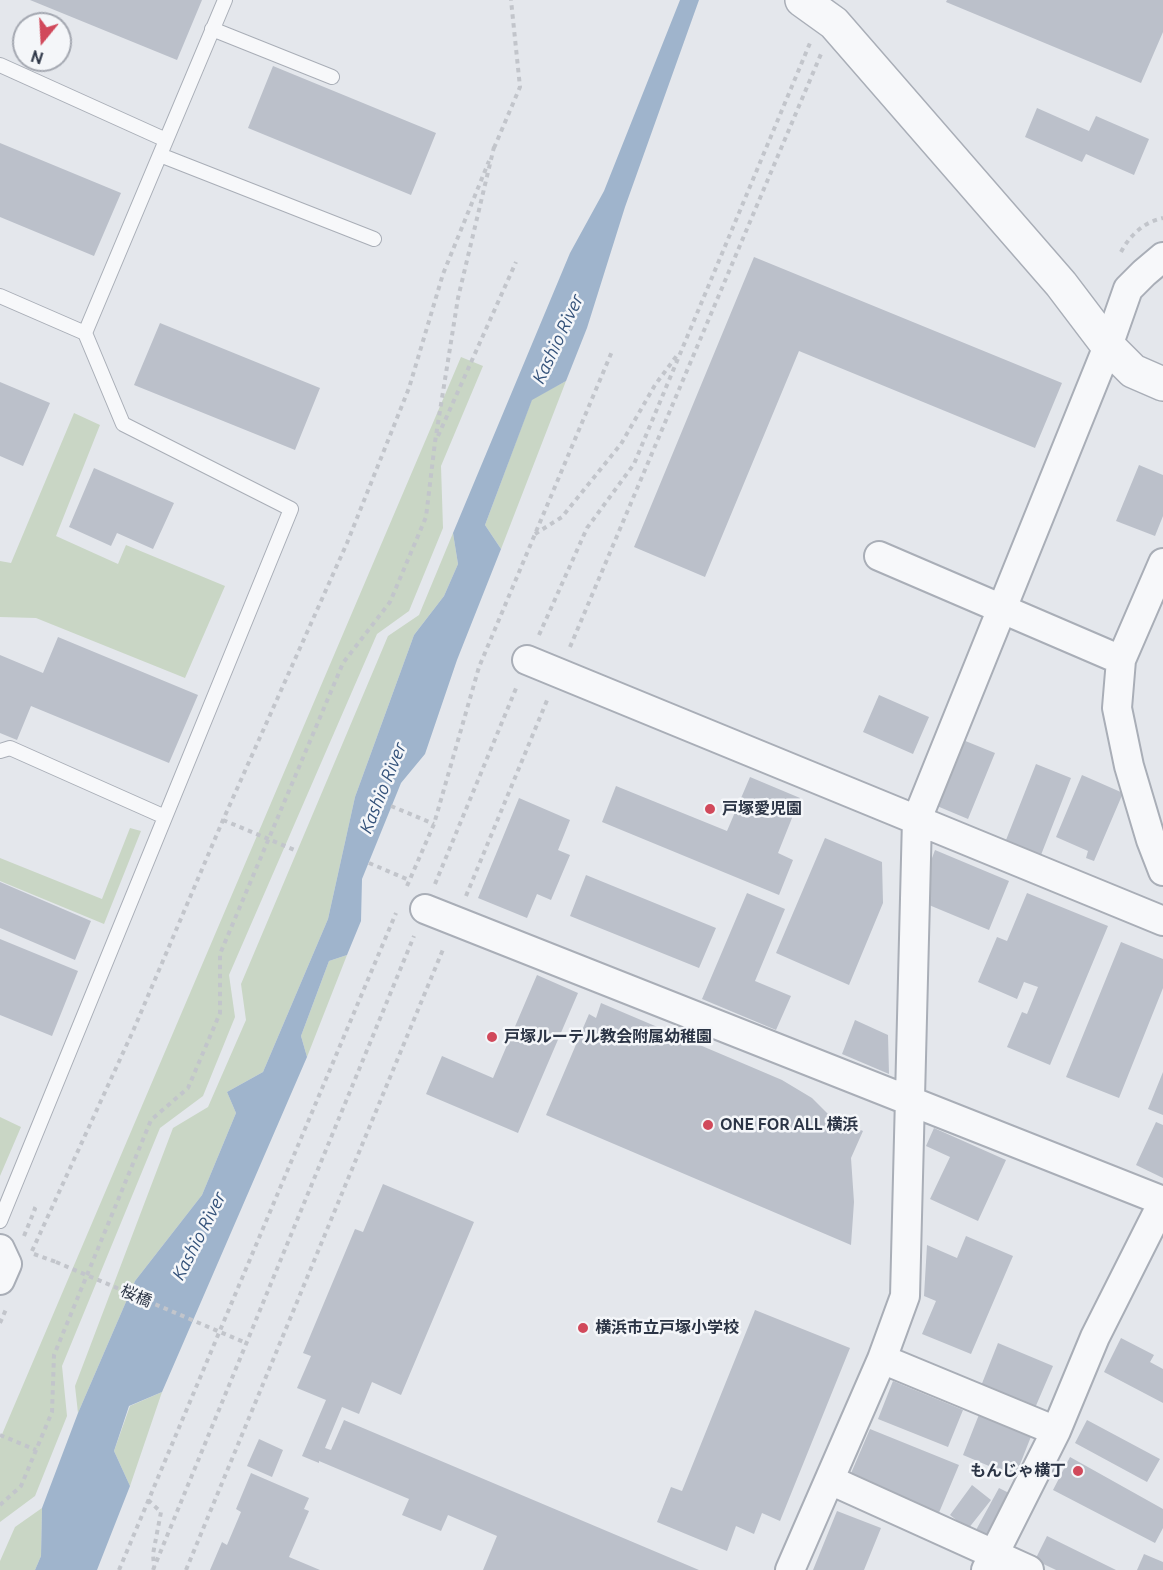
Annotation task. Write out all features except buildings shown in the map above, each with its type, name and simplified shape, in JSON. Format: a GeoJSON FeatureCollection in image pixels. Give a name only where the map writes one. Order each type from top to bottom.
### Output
{"type":"FeatureCollection","features":[{"type":"Feature","properties":{"kind":"street"},"geometry":{"type":"LineString","coordinates":[[816,10],[1061,284],[1108,346],[1133,371],[1163,384]]}},
{"type":"Feature","properties":{"kind":"street"},"geometry":{"type":"LineString","coordinates":[[790,1570],[882,1359],[905,1296],[908,1100],[917,819],[1108,346],[1128,290],[1163,257]]}},
{"type":"Feature","properties":{"kind":"street"},"geometry":{"type":"LineString","coordinates":[[879,556],[1121,660]]}},
{"type":"Feature","properties":{"kind":"street"},"geometry":{"type":"LineString","coordinates":[[1163,563],[1121,660],[1117,708],[1126,754],[1151,840],[1163,871]]}},
{"type":"Feature","properties":{"kind":"street"},"geometry":{"type":"LineString","coordinates":[[527,660],[1163,921]]}},
{"type":"Feature","properties":{"kind":"street"},"geometry":{"type":"LineString","coordinates":[[409,902],[1163,1202],[1095,1337],[1056,1431],[991,1562]]}},
{"type":"Feature","properties":{"kind":"street"},"geometry":{"type":"LineString","coordinates":[[4,1292],[7,1264],[13,1250]]}},
{"type":"Feature","properties":{"kind":"street"},"geometry":{"type":"LineString","coordinates":[[882,1359],[1056,1431]]}},
{"type":"Feature","properties":{"kind":"street"},"geometry":{"type":"LineString","coordinates":[[830,1480],[991,1562],[1029,1570]]}},
{"type":"Feature","properties":{"kind":"lane"},"geometry":{"type":"LineString","coordinates":[[85,333],[225,0]]}},
{"type":"Feature","properties":{"kind":"lane"},"geometry":{"type":"LineString","coordinates":[[212,29],[332,77]]}},
{"type":"Feature","properties":{"kind":"lane"},"geometry":{"type":"LineString","coordinates":[[0,65],[166,140]]}},
{"type":"Feature","properties":{"kind":"lane"},"geometry":{"type":"LineString","coordinates":[[159,155],[374,239]]}},
{"type":"Feature","properties":{"kind":"lane"},"geometry":{"type":"LineString","coordinates":[[0,296],[85,333],[123,424],[291,509],[0,1221]]}},
{"type":"Feature","properties":{"kind":"lane"},"geometry":{"type":"LineString","coordinates":[[0,751],[10,748],[165,817]]}},
{"type":"Feature","properties":{"kind":"path"},"geometry":{"type":"LineString","coordinates":[[27,1263],[138,1020],[223,820],[347,543],[409,388],[443,273],[520,87],[511,0]]}},
{"type":"Feature","properties":{"kind":"path"},"geometry":{"type":"LineString","coordinates":[[120,1569],[409,902],[527,660],[586,528],[634,464],[816,10]]}},
{"type":"Feature","properties":{"kind":"path"},"geometry":{"type":"LineString","coordinates":[[186,1570],[559,673],[816,10]]}},
{"type":"Feature","properties":{"kind":"path"},"geometry":{"type":"LineString","coordinates":[[0,1505],[21,1486],[52,1412],[54,1355],[151,1120],[189,1088],[220,1013],[220,954],[343,663],[390,602],[426,517],[435,442],[459,298],[494,147]]}},
{"type":"Feature","properties":{"kind":"path"},"geometry":{"type":"LineString","coordinates":[[1115,259],[1133,234],[1156,219],[1163,218]]}},
{"type":"Feature","properties":{"kind":"path"},"geometry":{"type":"LineString","coordinates":[[435,442],[516,262]]}},
{"type":"Feature","properties":{"kind":"path"},"geometry":{"type":"LineString","coordinates":[[154,1568],[246,1343],[409,902],[409,880],[434,824],[479,667],[613,349]]}},
{"type":"Feature","properties":{"kind":"path"},"geometry":{"type":"LineString","coordinates":[[535,534],[562,517],[621,444],[655,385],[682,349]]}},
{"type":"Feature","properties":{"kind":"path"},"geometry":{"type":"LineString","coordinates":[[391,806],[434,824]]}},
{"type":"Feature","properties":{"kind":"path"},"geometry":{"type":"LineString","coordinates":[[223,820],[297,851]]}},
{"type":"Feature","properties":{"kind":"path"},"geometry":{"type":"LineString","coordinates":[[369,863],[409,880]]}},
{"type":"Feature","properties":{"kind":"path","name":"桜橋"},"geometry":{"type":"LineString","coordinates":[[13,1250],[32,1253],[56,1262],[246,1343]]}},
{"type":"Feature","properties":{"kind":"path"},"geometry":{"type":"LineString","coordinates":[[0,1323],[4,1292]]}},
{"type":"Feature","properties":{"kind":"path"},"geometry":{"type":"LineString","coordinates":[[0,1435],[36,1450]]}},
{"type":"Feature","properties":{"kind":"path"},"geometry":{"type":"LineString","coordinates":[[148,1500],[161,1512],[153,1554],[154,1568]]}},
{"type":"Feature","properties":{"kind":"green space"},"geometry":{"type":"Polygon","coordinates":[[[461,357],[483,366],[441,466],[443,528],[409,611],[377,634],[229,975],[235,1017],[203,1096],[160,1128],[62,1366],[67,1416],[35,1496],[0,1522],[0,1439],[461,357]]]}},
{"type":"Feature","properties":{"kind":"green space"},"geometry":{"type":"Polygon","coordinates":[[[566,381],[501,549],[485,525],[532,399],[566,381]]]}},
{"type":"Feature","properties":{"kind":"green space"},"geometry":{"type":"Polygon","coordinates":[[[74,413],[100,425],[56,536],[118,564],[126,545],[225,586],[185,678],[36,618],[0,617],[0,561],[11,563],[74,413]]]}},
{"type":"Feature","properties":{"kind":"green space"},"geometry":{"type":"Polygon","coordinates":[[[453,533],[458,564],[444,596],[414,635],[355,797],[328,919],[263,1072],[227,1092],[236,1113],[202,1195],[135,1281],[78,1413],[75,1386],[173,1128],[208,1107],[246,1020],[241,984],[388,636],[419,615],[453,533]]]}},
{"type":"Feature","properties":{"kind":"green space"},"geometry":{"type":"Polygon","coordinates":[[[130,828],[141,831],[104,924],[0,881],[0,858],[102,899],[130,828]]]}},
{"type":"Feature","properties":{"kind":"green space"},"geometry":{"type":"Polygon","coordinates":[[[347,955],[307,1057],[301,1036],[329,961],[347,955]]]}},
{"type":"Feature","properties":{"kind":"green space"},"geometry":{"type":"Polygon","coordinates":[[[0,1117],[21,1127],[0,1176],[0,1117]]]}},
{"type":"Feature","properties":{"kind":"green space"},"geometry":{"type":"Polygon","coordinates":[[[162,1392],[130,1486],[114,1451],[130,1406],[162,1392]]]}},
{"type":"Feature","properties":{"kind":"green space"},"geometry":{"type":"Polygon","coordinates":[[[42,1508],[41,1556],[35,1570],[0,1570],[0,1561],[15,1527],[42,1508]]]}},
{"type":"Feature","properties":{"kind":"water","name":"Kashio River"},"geometry":{"type":"Polygon","coordinates":[[[680,0],[699,0],[625,207],[587,328],[566,381],[532,400],[485,525],[501,549],[457,660],[425,754],[401,783],[362,879],[361,921],[347,955],[329,961],[301,1036],[307,1057],[162,1392],[129,1406],[114,1451],[130,1486],[97,1570],[35,1570],[41,1556],[42,1508],[78,1413],[135,1281],[202,1195],[236,1113],[227,1092],[263,1072],[328,919],[355,797],[414,635],[444,596],[458,564],[453,533],[570,253],[604,191],[680,0]]]}},
{"type":"Feature","properties":{"kind":"place","name":"戸塚愛児園"},"geometry":{"type":"Point","coordinates":[710,809]}},
{"type":"Feature","properties":{"kind":"place","name":"戸塚ルーテル教会附属幼稚園"},"geometry":{"type":"Point","coordinates":[492,1037]}},
{"type":"Feature","properties":{"kind":"place","name":"ONE FOR ALL 横浜"},"geometry":{"type":"Point","coordinates":[708,1125]}},
{"type":"Feature","properties":{"kind":"place","name":"横浜市立戸塚小学校"},"geometry":{"type":"Point","coordinates":[583,1328]}},
{"type":"Feature","properties":{"kind":"place","name":"もんじゃ横丁"},"geometry":{"type":"Point","coordinates":[1078,1471]}}]}
